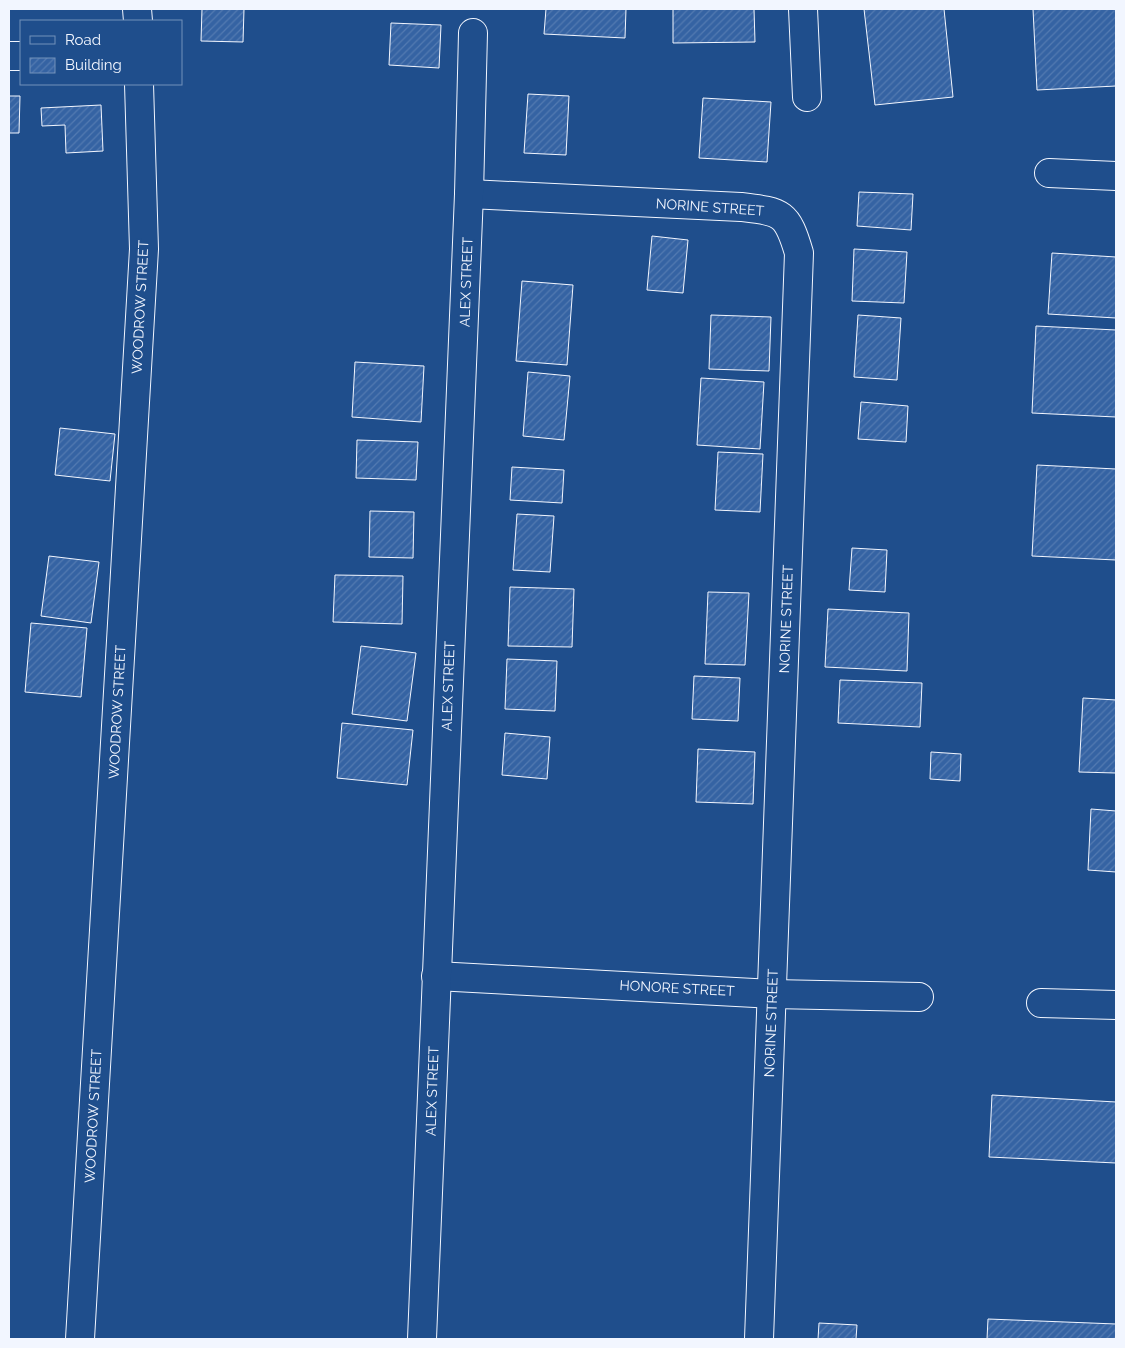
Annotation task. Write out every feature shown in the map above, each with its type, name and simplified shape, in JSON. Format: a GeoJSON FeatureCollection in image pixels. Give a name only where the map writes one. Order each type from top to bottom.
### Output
{"type":"FeatureCollection","features":[{"type":"Feature","properties":{"kind":"street"},"geometry":{"type":"LineString","coordinates":[[802,9],[807,97]]}},
{"type":"Feature","properties":{"kind":"street","name":"ALEX STREET"},"geometry":{"type":"LineString","coordinates":[[422,1339],[469,194],[473,34]]}},
{"type":"Feature","properties":{"kind":"street","name":"WOODROW STREET"},"geometry":{"type":"LineString","coordinates":[[80,1339],[144,250],[139,85]]}},
{"type":"Feature","properties":{"kind":"street"},"geometry":{"type":"LineString","coordinates":[[1049,173],[1116,176]]}},
{"type":"Feature","properties":{"kind":"street","name":"NORINE STREET"},"geometry":{"type":"LineString","coordinates":[[469,194],[768,210],[788,222],[793,231],[799,253],[760,1339]]}},
{"type":"Feature","properties":{"kind":"street","name":"HONORE STREET"},"geometry":{"type":"LineString","coordinates":[[436,976],[772,994],[919,997]]}},
{"type":"Feature","properties":{"kind":"street"},"geometry":{"type":"LineString","coordinates":[[1041,1003],[1116,1005]]}},
{"type":"Feature","properties":{"kind":"building"},"geometry":{"type":"Polygon","coordinates":[[[202,9],[244,9],[243,42],[201,41],[202,9]]]}},
{"type":"Feature","properties":{"kind":"building"},"geometry":{"type":"Polygon","coordinates":[[[546,9],[626,9],[625,38],[544,34],[546,9]]]}},
{"type":"Feature","properties":{"kind":"building"},"geometry":{"type":"Polygon","coordinates":[[[673,9],[754,9],[755,42],[673,43],[673,9]]]}},
{"type":"Feature","properties":{"kind":"building"},"geometry":{"type":"Polygon","coordinates":[[[864,9],[944,9],[953,97],[875,105],[864,9]]]}},
{"type":"Feature","properties":{"kind":"building"},"geometry":{"type":"Polygon","coordinates":[[[1033,9],[1116,9],[1116,86],[1037,90],[1033,9]]]}},
{"type":"Feature","properties":{"kind":"building"},"geometry":{"type":"Polygon","coordinates":[[[391,23],[441,25],[439,68],[389,65],[391,23]]]}},
{"type":"Feature","properties":{"kind":"building"},"geometry":{"type":"Polygon","coordinates":[[[528,94],[569,96],[566,155],[524,153],[528,94]]]}},
{"type":"Feature","properties":{"kind":"building"},"geometry":{"type":"Polygon","coordinates":[[[9,96],[20,96],[19,133],[9,133],[9,96]]]}},
{"type":"Feature","properties":{"kind":"building"},"geometry":{"type":"Polygon","coordinates":[[[703,98],[771,102],[767,162],[699,158],[703,98]]]}},
{"type":"Feature","properties":{"kind":"building"},"geometry":{"type":"Polygon","coordinates":[[[101,105],[103,151],[66,153],[65,125],[42,126],[41,108],[101,105]]]}},
{"type":"Feature","properties":{"kind":"building"},"geometry":{"type":"Polygon","coordinates":[[[859,192],[913,194],[911,230],[857,226],[859,192]]]}},
{"type":"Feature","properties":{"kind":"building"},"geometry":{"type":"Polygon","coordinates":[[[652,236],[688,240],[683,293],[647,290],[652,236]]]}},
{"type":"Feature","properties":{"kind":"building"},"geometry":{"type":"Polygon","coordinates":[[[854,249],[907,252],[904,303],[852,301],[854,249]]]}},
{"type":"Feature","properties":{"kind":"building"},"geometry":{"type":"Polygon","coordinates":[[[1052,253],[1116,257],[1116,318],[1048,314],[1052,253]]]}},
{"type":"Feature","properties":{"kind":"building"},"geometry":{"type":"Polygon","coordinates":[[[522,281],[573,285],[567,365],[516,361],[522,281]]]}},
{"type":"Feature","properties":{"kind":"building"},"geometry":{"type":"Polygon","coordinates":[[[711,315],[771,317],[769,371],[709,369],[711,315]]]}},
{"type":"Feature","properties":{"kind":"building"},"geometry":{"type":"Polygon","coordinates":[[[858,315],[901,318],[897,380],[854,377],[858,315]]]}},
{"type":"Feature","properties":{"kind":"building"},"geometry":{"type":"Polygon","coordinates":[[[1036,326],[1116,330],[1116,417],[1032,413],[1036,326]]]}},
{"type":"Feature","properties":{"kind":"building"},"geometry":{"type":"Polygon","coordinates":[[[355,362],[424,366],[421,422],[352,417],[355,362]]]}},
{"type":"Feature","properties":{"kind":"building"},"geometry":{"type":"Polygon","coordinates":[[[528,372],[570,376],[564,440],[523,436],[528,372]]]}},
{"type":"Feature","properties":{"kind":"building"},"geometry":{"type":"Polygon","coordinates":[[[701,378],[764,382],[760,449],[697,445],[701,378]]]}},
{"type":"Feature","properties":{"kind":"building"},"geometry":{"type":"Polygon","coordinates":[[[861,402],[908,406],[906,442],[858,439],[861,402]]]}},
{"type":"Feature","properties":{"kind":"building"},"geometry":{"type":"Polygon","coordinates":[[[60,428],[115,434],[110,481],[55,475],[60,428]]]}},
{"type":"Feature","properties":{"kind":"building"},"geometry":{"type":"Polygon","coordinates":[[[357,440],[418,442],[416,480],[356,478],[357,440]]]}},
{"type":"Feature","properties":{"kind":"building"},"geometry":{"type":"Polygon","coordinates":[[[718,452],[763,454],[760,512],[715,510],[718,452]]]}},
{"type":"Feature","properties":{"kind":"building"},"geometry":{"type":"Polygon","coordinates":[[[1037,465],[1116,469],[1116,560],[1032,556],[1037,465]]]}},
{"type":"Feature","properties":{"kind":"building"},"geometry":{"type":"Polygon","coordinates":[[[512,467],[564,470],[562,503],[510,500],[512,467]]]}},
{"type":"Feature","properties":{"kind":"building"},"geometry":{"type":"Polygon","coordinates":[[[370,511],[414,512],[413,558],[369,557],[370,511]]]}},
{"type":"Feature","properties":{"kind":"building"},"geometry":{"type":"Polygon","coordinates":[[[517,514],[554,516],[550,572],[513,570],[517,514]]]}},
{"type":"Feature","properties":{"kind":"building"},"geometry":{"type":"Polygon","coordinates":[[[852,548],[887,550],[885,592],[849,590],[852,548]]]}},
{"type":"Feature","properties":{"kind":"building"},"geometry":{"type":"Polygon","coordinates":[[[49,556],[99,562],[91,623],[41,616],[49,556]]]}},
{"type":"Feature","properties":{"kind":"building"},"geometry":{"type":"Polygon","coordinates":[[[335,575],[403,576],[402,624],[333,622],[335,575]]]}},
{"type":"Feature","properties":{"kind":"building"},"geometry":{"type":"Polygon","coordinates":[[[510,587],[574,589],[572,647],[508,646],[510,587]]]}},
{"type":"Feature","properties":{"kind":"building"},"geometry":{"type":"Polygon","coordinates":[[[708,592],[749,593],[745,665],[705,664],[708,592]]]}},
{"type":"Feature","properties":{"kind":"building"},"geometry":{"type":"Polygon","coordinates":[[[828,609],[909,613],[907,671],[825,667],[828,609]]]}},
{"type":"Feature","properties":{"kind":"building"},"geometry":{"type":"Polygon","coordinates":[[[31,623],[87,628],[81,697],[25,692],[31,623]]]}},
{"type":"Feature","properties":{"kind":"building"},"geometry":{"type":"Polygon","coordinates":[[[361,646],[416,653],[407,721],[352,714],[361,646]]]}},
{"type":"Feature","properties":{"kind":"building"},"geometry":{"type":"Polygon","coordinates":[[[507,659],[557,661],[555,711],[505,709],[507,659]]]}},
{"type":"Feature","properties":{"kind":"building"},"geometry":{"type":"Polygon","coordinates":[[[694,676],[740,678],[738,721],[692,719],[694,676]]]}},
{"type":"Feature","properties":{"kind":"building"},"geometry":{"type":"Polygon","coordinates":[[[840,680],[922,683],[920,727],[838,723],[840,680]]]}},
{"type":"Feature","properties":{"kind":"building"},"geometry":{"type":"Polygon","coordinates":[[[1083,698],[1116,700],[1116,773],[1079,772],[1083,698]]]}},
{"type":"Feature","properties":{"kind":"building"},"geometry":{"type":"Polygon","coordinates":[[[342,723],[413,730],[407,785],[337,778],[342,723]]]}},
{"type":"Feature","properties":{"kind":"building"},"geometry":{"type":"Polygon","coordinates":[[[505,733],[550,737],[547,779],[502,775],[505,733]]]}},
{"type":"Feature","properties":{"kind":"building"},"geometry":{"type":"Polygon","coordinates":[[[698,749],[755,752],[753,804],[696,802],[698,749]]]}},
{"type":"Feature","properties":{"kind":"building"},"geometry":{"type":"Polygon","coordinates":[[[931,752],[961,754],[960,781],[930,779],[931,752]]]}},
{"type":"Feature","properties":{"kind":"building"},"geometry":{"type":"Polygon","coordinates":[[[1091,809],[1116,811],[1116,872],[1088,870],[1091,809]]]}},
{"type":"Feature","properties":{"kind":"building"},"geometry":{"type":"Polygon","coordinates":[[[992,1095],[1116,1102],[1116,1163],[989,1157],[992,1095]]]}},
{"type":"Feature","properties":{"kind":"building"},"geometry":{"type":"Polygon","coordinates":[[[988,1319],[1116,1324],[1116,1339],[987,1339],[988,1319]]]}},
{"type":"Feature","properties":{"kind":"building"},"geometry":{"type":"Polygon","coordinates":[[[819,1323],[857,1325],[856,1339],[818,1339],[819,1323]]]}}]}
